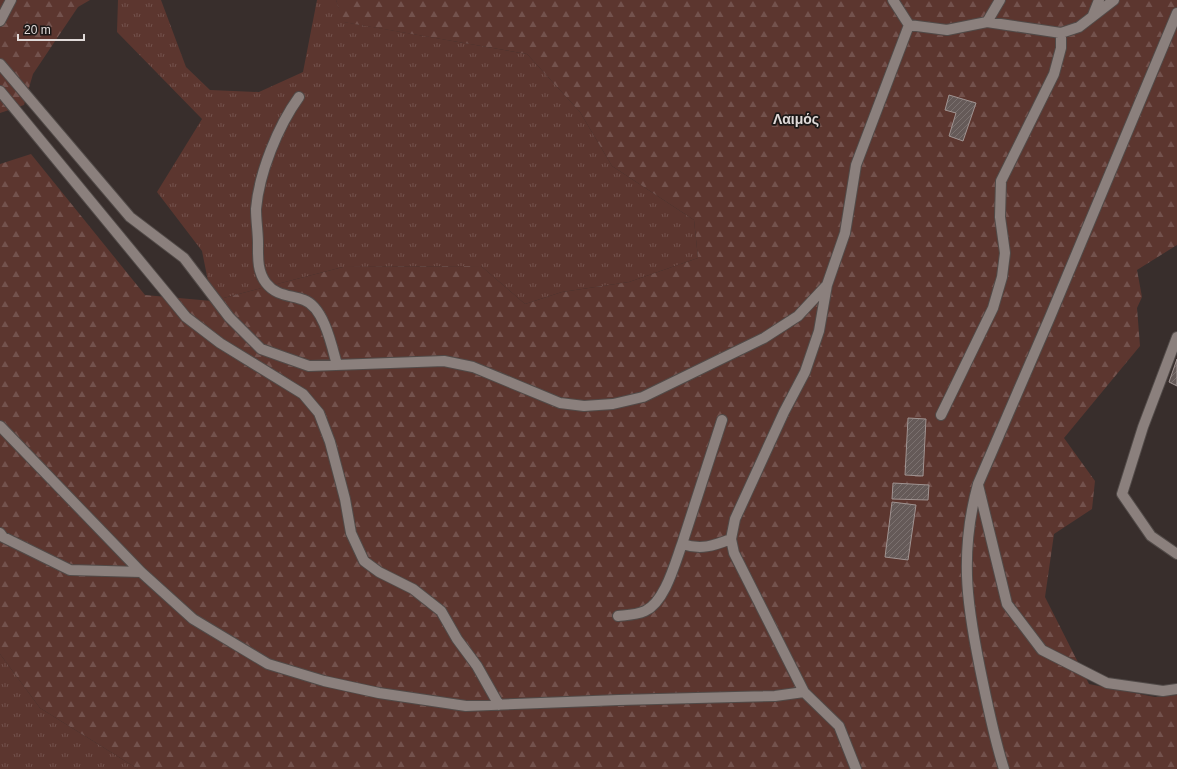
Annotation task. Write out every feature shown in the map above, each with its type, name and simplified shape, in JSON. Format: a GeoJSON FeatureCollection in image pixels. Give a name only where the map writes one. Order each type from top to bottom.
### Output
{"type":"FeatureCollection","features":[{"type":"Feature","properties":{"kind":"street"},"geometry":{"type":"LineString","coordinates":[[0,21],[11,0]]}},
{"type":"Feature","properties":{"kind":"street"},"geometry":{"type":"LineString","coordinates":[[893,0],[909,25],[947,30],[987,22],[1061,33],[1078,27],[1093,15],[1108,6],[1114,0]]}},
{"type":"Feature","properties":{"kind":"street"},"geometry":{"type":"LineString","coordinates":[[987,22],[1000,0]]}},
{"type":"Feature","properties":{"kind":"street"},"geometry":{"type":"LineString","coordinates":[[1093,15],[1099,0]]}},
{"type":"Feature","properties":{"kind":"street"},"geometry":{"type":"LineString","coordinates":[[1004,769],[995,743],[968,605],[966,553],[971,509],[978,484],[1050,317],[1177,13]]}},
{"type":"Feature","properties":{"kind":"street"},"geometry":{"type":"LineString","coordinates":[[856,769],[839,726],[804,692],[734,553],[731,539],[735,519],[784,412],[806,372],[819,331],[827,285],[845,233],[856,165],[909,25]]}},
{"type":"Feature","properties":{"kind":"street"},"geometry":{"type":"LineString","coordinates":[[941,414],[993,308],[1002,277],[1005,253],[1000,217],[1001,181],[1054,74],[1060,48],[1061,33]]}},
{"type":"Feature","properties":{"kind":"street"},"geometry":{"type":"LineString","coordinates":[[0,64],[130,217],[184,258],[229,317],[261,349],[309,366],[444,361],[473,367],[560,403],[584,406],[613,404],[643,396],[764,338],[798,316],[827,285]]}},
{"type":"Feature","properties":{"kind":"street"},"geometry":{"type":"LineString","coordinates":[[0,91],[86,193],[186,317],[220,343],[303,394],[319,413],[330,442],[345,499],[351,532],[364,561],[379,572],[413,589],[441,611],[457,639],[477,666],[499,705]]}},
{"type":"Feature","properties":{"kind":"street"},"geometry":{"type":"LineString","coordinates":[[299,97],[290,108],[273,145],[261,182],[256,207],[258,259],[260,273],[267,284],[279,294],[306,300],[323,318],[337,365]]}},
{"type":"Feature","properties":{"kind":"street"},"geometry":{"type":"LineString","coordinates":[[1177,337],[1143,427],[1122,494],[1151,536],[1177,554]]}},
{"type":"Feature","properties":{"kind":"street"},"geometry":{"type":"LineString","coordinates":[[618,616],[632,615],[647,610],[666,588],[682,544],[722,420]]}},
{"type":"Feature","properties":{"kind":"street"},"geometry":{"type":"LineString","coordinates":[[0,426],[141,572],[193,619],[268,664],[324,681],[379,693],[466,706],[775,696],[804,692]]}},
{"type":"Feature","properties":{"kind":"street"},"geometry":{"type":"LineString","coordinates":[[978,484],[1007,604],[1042,650],[1107,683],[1163,691],[1177,689]]}},
{"type":"Feature","properties":{"kind":"street"},"geometry":{"type":"LineString","coordinates":[[0,533],[3,537],[32,553],[70,570],[141,572]]}},
{"type":"Feature","properties":{"kind":"street"},"geometry":{"type":"LineString","coordinates":[[682,544],[700,548],[710,548],[731,539]]}},
{"type":"Feature","properties":{"kind":"green space"},"geometry":{"type":"Polygon","coordinates":[[[0,0],[90,0],[78,7],[33,74],[24,105],[0,113],[0,0]]]}},
{"type":"Feature","properties":{"kind":"green space"},"geometry":{"type":"Polygon","coordinates":[[[118,0],[161,0],[186,67],[210,90],[259,92],[303,72],[317,0],[336,0],[344,22],[527,54],[580,112],[612,166],[694,220],[698,258],[629,282],[562,292],[525,304],[481,266],[343,267],[212,301],[202,251],[157,192],[202,119],[117,32],[118,0]]]}},
{"type":"Feature","properties":{"kind":"green space"},"geometry":{"type":"Polygon","coordinates":[[[336,0],[1177,0],[1177,245],[1137,270],[1142,297],[1137,308],[1140,346],[1064,438],[1095,481],[1092,509],[1054,534],[1045,597],[1089,684],[1155,697],[1177,695],[1177,769],[138,769],[40,708],[0,654],[0,164],[31,154],[145,295],[212,301],[343,267],[481,266],[525,304],[562,292],[629,282],[698,258],[694,220],[612,166],[580,112],[527,54],[343,22],[336,0]]]}},
{"type":"Feature","properties":{"kind":"green space"},"geometry":{"type":"Polygon","coordinates":[[[0,654],[40,708],[138,769],[0,769],[0,654]]]}},
{"type":"Feature","properties":{"kind":"building"},"geometry":{"type":"Polygon","coordinates":[[[949,95],[976,103],[963,141],[949,136],[956,113],[945,110],[949,95]]]}},
{"type":"Feature","properties":{"kind":"building"},"geometry":{"type":"Polygon","coordinates":[[[1177,359],[1177,386],[1169,382],[1177,359]]]}},
{"type":"Feature","properties":{"kind":"building"},"geometry":{"type":"Polygon","coordinates":[[[908,418],[926,419],[923,476],[905,475],[908,418]]]}},
{"type":"Feature","properties":{"kind":"building"},"geometry":{"type":"Polygon","coordinates":[[[893,483],[929,485],[928,500],[892,499],[893,483]]]}},
{"type":"Feature","properties":{"kind":"building"},"geometry":{"type":"Polygon","coordinates":[[[892,502],[916,505],[908,560],[885,557],[892,502]]]}},
{"type":"Feature","properties":{"kind":"district","name":"Λαιμός"},"geometry":{"type":"Point","coordinates":[796,119]}}]}
